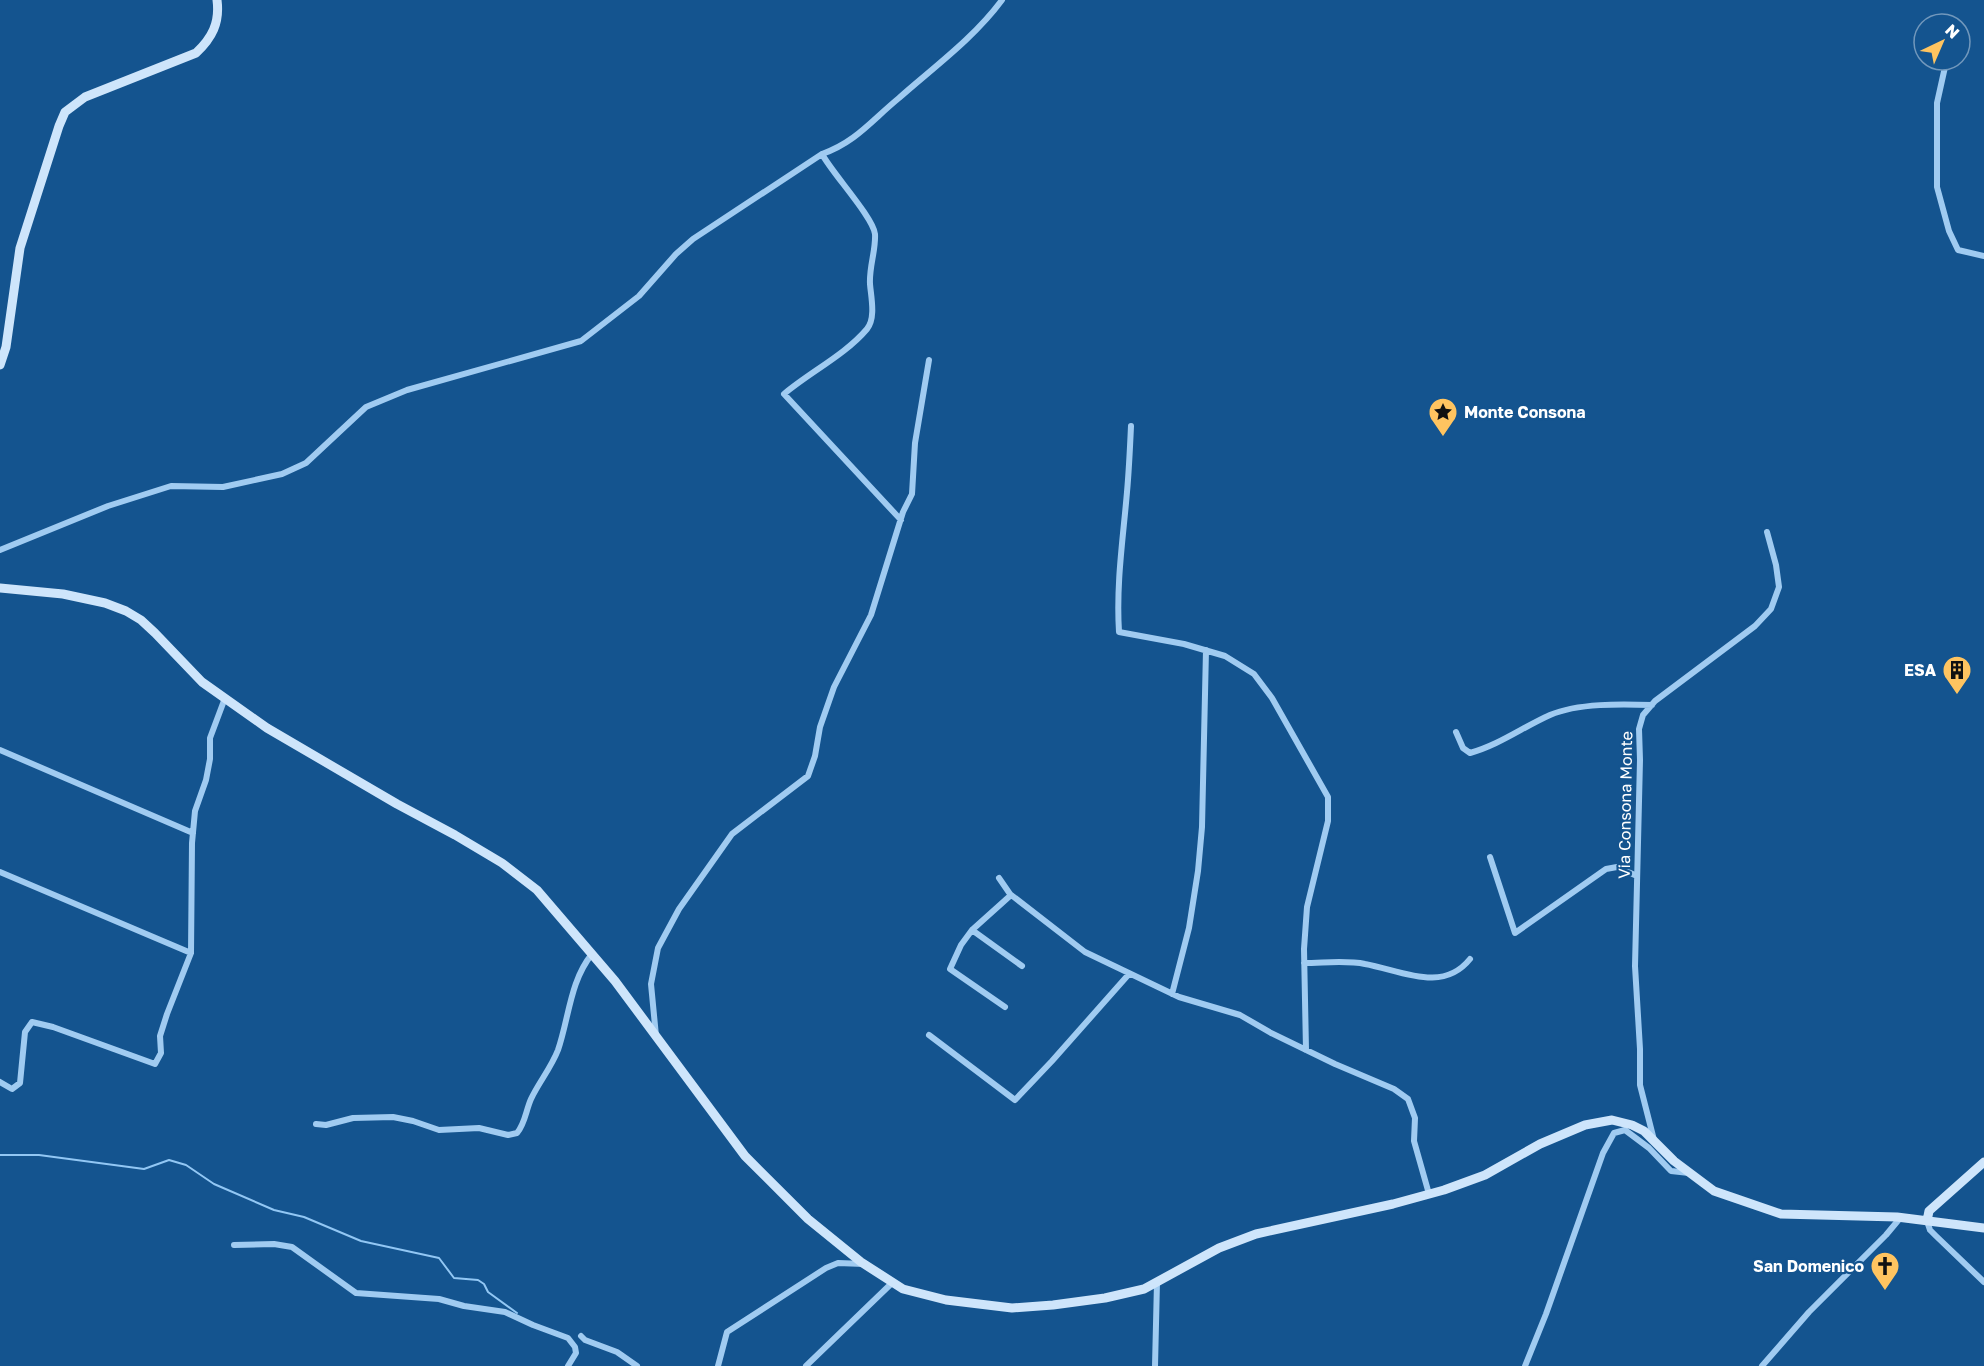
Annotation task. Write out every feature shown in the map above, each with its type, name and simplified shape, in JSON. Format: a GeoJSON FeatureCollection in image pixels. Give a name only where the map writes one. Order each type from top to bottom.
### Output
{"type":"FeatureCollection","features":[{"type":"Feature","properties":{"kind":"main road"},"geometry":{"type":"LineString","coordinates":[[0,365],[6,347],[20,248],[65,112],[85,97],[196,54],[207,43],[218,23],[217,0]]}},
{"type":"Feature","properties":{"kind":"main road"},"geometry":{"type":"LineString","coordinates":[[0,588],[63,594],[105,603],[141,620],[202,682],[267,728],[502,863],[537,890],[592,954],[746,1156],[808,1219],[865,1264],[903,1289],[946,1300],[1012,1308],[1105,1298],[1144,1289],[1219,1248],[1256,1234],[1429,1194],[1485,1175],[1540,1144],[1585,1125],[1612,1120],[1644,1131],[1674,1161],[1714,1191],[1781,1214],[1901,1218],[1984,1228]]}},
{"type":"Feature","properties":{"kind":"main road"},"geometry":{"type":"LineString","coordinates":[[1928,1221],[1929,1211],[1984,1162]]}},
{"type":"Feature","properties":{"kind":"street"},"geometry":{"type":"LineString","coordinates":[[0,550],[108,506],[171,486],[222,488],[282,474],[306,463],[366,407],[407,390],[581,341],[639,296],[653,283],[676,254],[693,239],[822,154],[858,136],[970,36],[1002,0]]}},
{"type":"Feature","properties":{"kind":"street"},"geometry":{"type":"LineString","coordinates":[[1944,72],[1937,103],[1937,187],[1949,231],[1958,250],[1984,255]]}},
{"type":"Feature","properties":{"kind":"street"},"geometry":{"type":"LineString","coordinates":[[822,154],[875,233],[869,274],[872,315],[868,327],[840,352],[784,394],[901,520]]}},
{"type":"Feature","properties":{"kind":"street"},"geometry":{"type":"LineString","coordinates":[[656,1036],[651,984],[658,948],[679,909],[732,834],[808,776],[815,756],[820,727],[834,687],[871,615],[901,520],[912,494],[915,442],[930,360]]}},
{"type":"Feature","properties":{"kind":"street"},"geometry":{"type":"LineString","coordinates":[[1131,426],[1127,493],[1120,546],[1117,607],[1119,632],[1184,644],[1226,656],[1254,674],[1282,716],[1328,797],[1328,821],[1307,907],[1304,963],[1306,1050]]}},
{"type":"Feature","properties":{"kind":"street","name":"Via Consona Monte"},"geometry":{"type":"LineString","coordinates":[[1654,1140],[1640,1085],[1635,966],[1639,729],[1643,715],[1652,705],[1755,626],[1771,609],[1779,587],[1767,532]]}},
{"type":"Feature","properties":{"kind":"street"},"geometry":{"type":"LineString","coordinates":[[1172,994],[1189,928],[1198,871],[1202,827],[1206,650]]}},
{"type":"Feature","properties":{"kind":"street"},"geometry":{"type":"LineString","coordinates":[[0,1083],[12,1089],[20,1083],[25,1032],[32,1022],[53,1027],[155,1064],[161,1053],[160,1036],[167,1014],[191,953],[195,811],[206,780],[210,759],[210,738],[225,698]]}},
{"type":"Feature","properties":{"kind":"street"},"geometry":{"type":"LineString","coordinates":[[1456,732],[1463,748],[1470,753],[1510,737],[1550,715],[1569,709],[1652,705]]}},
{"type":"Feature","properties":{"kind":"street"},"geometry":{"type":"LineString","coordinates":[[0,750],[193,833]]}},
{"type":"Feature","properties":{"kind":"street"},"geometry":{"type":"LineString","coordinates":[[1490,857],[1515,933],[1606,869],[1617,867],[1637,876]]}},
{"type":"Feature","properties":{"kind":"street"},"geometry":{"type":"LineString","coordinates":[[0,872],[191,953]]}},
{"type":"Feature","properties":{"kind":"street"},"geometry":{"type":"LineString","coordinates":[[999,878],[1011,895],[1085,952],[1172,994],[1240,1015],[1306,1050],[1394,1089],[1408,1099],[1414,1118],[1414,1141],[1429,1194]]}},
{"type":"Feature","properties":{"kind":"street"},"geometry":{"type":"LineString","coordinates":[[1005,1007],[950,969],[961,945],[972,930],[1011,895]]}},
{"type":"Feature","properties":{"kind":"street"},"geometry":{"type":"LineString","coordinates":[[972,930],[1023,966]]}},
{"type":"Feature","properties":{"kind":"street"},"geometry":{"type":"LineString","coordinates":[[316,1124],[326,1125],[353,1118],[393,1117],[440,1130],[479,1128],[508,1135],[517,1133],[531,1100],[552,1064],[582,967],[592,954]]}},
{"type":"Feature","properties":{"kind":"street"},"geometry":{"type":"LineString","coordinates":[[1304,963],[1365,963],[1411,976],[1428,977],[1454,973],[1470,959]]}},
{"type":"Feature","properties":{"kind":"street"},"geometry":{"type":"LineString","coordinates":[[929,1035],[1015,1100],[1129,974]]}},
{"type":"Feature","properties":{"kind":"street"},"geometry":{"type":"LineString","coordinates":[[1525,1366],[1550,1304],[1603,1153],[1614,1133],[1626,1130],[1649,1148],[1671,1171],[1689,1173]]}},
{"type":"Feature","properties":{"kind":"street"},"geometry":{"type":"LineString","coordinates":[[1762,1366],[1809,1312],[1901,1218]]}},
{"type":"Feature","properties":{"kind":"street"},"geometry":{"type":"LineString","coordinates":[[1928,1221],[1936,1236],[1984,1282]]}},
{"type":"Feature","properties":{"kind":"street"},"geometry":{"type":"LineString","coordinates":[[234,1245],[274,1244],[292,1247],[356,1293],[439,1299],[457,1305],[505,1312],[568,1338],[575,1347],[576,1353],[568,1366]]}},
{"type":"Feature","properties":{"kind":"street"},"geometry":{"type":"LineString","coordinates":[[718,1366],[727,1332],[826,1268],[838,1263],[865,1264]]}},
{"type":"Feature","properties":{"kind":"street"},"geometry":{"type":"LineString","coordinates":[[806,1366],[893,1282]]}},
{"type":"Feature","properties":{"kind":"street"},"geometry":{"type":"LineString","coordinates":[[1155,1366],[1157,1282]]}},
{"type":"Feature","properties":{"kind":"street"},"geometry":{"type":"LineString","coordinates":[[581,1336],[585,1340],[623,1355],[637,1366]]}},
{"type":"Feature","properties":{"kind":"waterway"},"geometry":{"type":"LineString","coordinates":[[0,1155],[39,1155],[144,1169],[169,1160],[186,1165],[214,1184],[274,1210],[304,1217],[361,1241],[439,1258],[454,1278],[478,1280],[484,1284],[488,1292],[517,1313]]}},
{"type":"Feature","properties":{"kind":"place","name":"Monte Consona"},"geometry":{"type":"Point","coordinates":[1443,438]}},
{"type":"Feature","properties":{"kind":"place","name":"ESA"},"geometry":{"type":"Point","coordinates":[1957,696]}},
{"type":"Feature","properties":{"kind":"place","name":"San Domenico"},"geometry":{"type":"Point","coordinates":[1885,1292]}}]}
